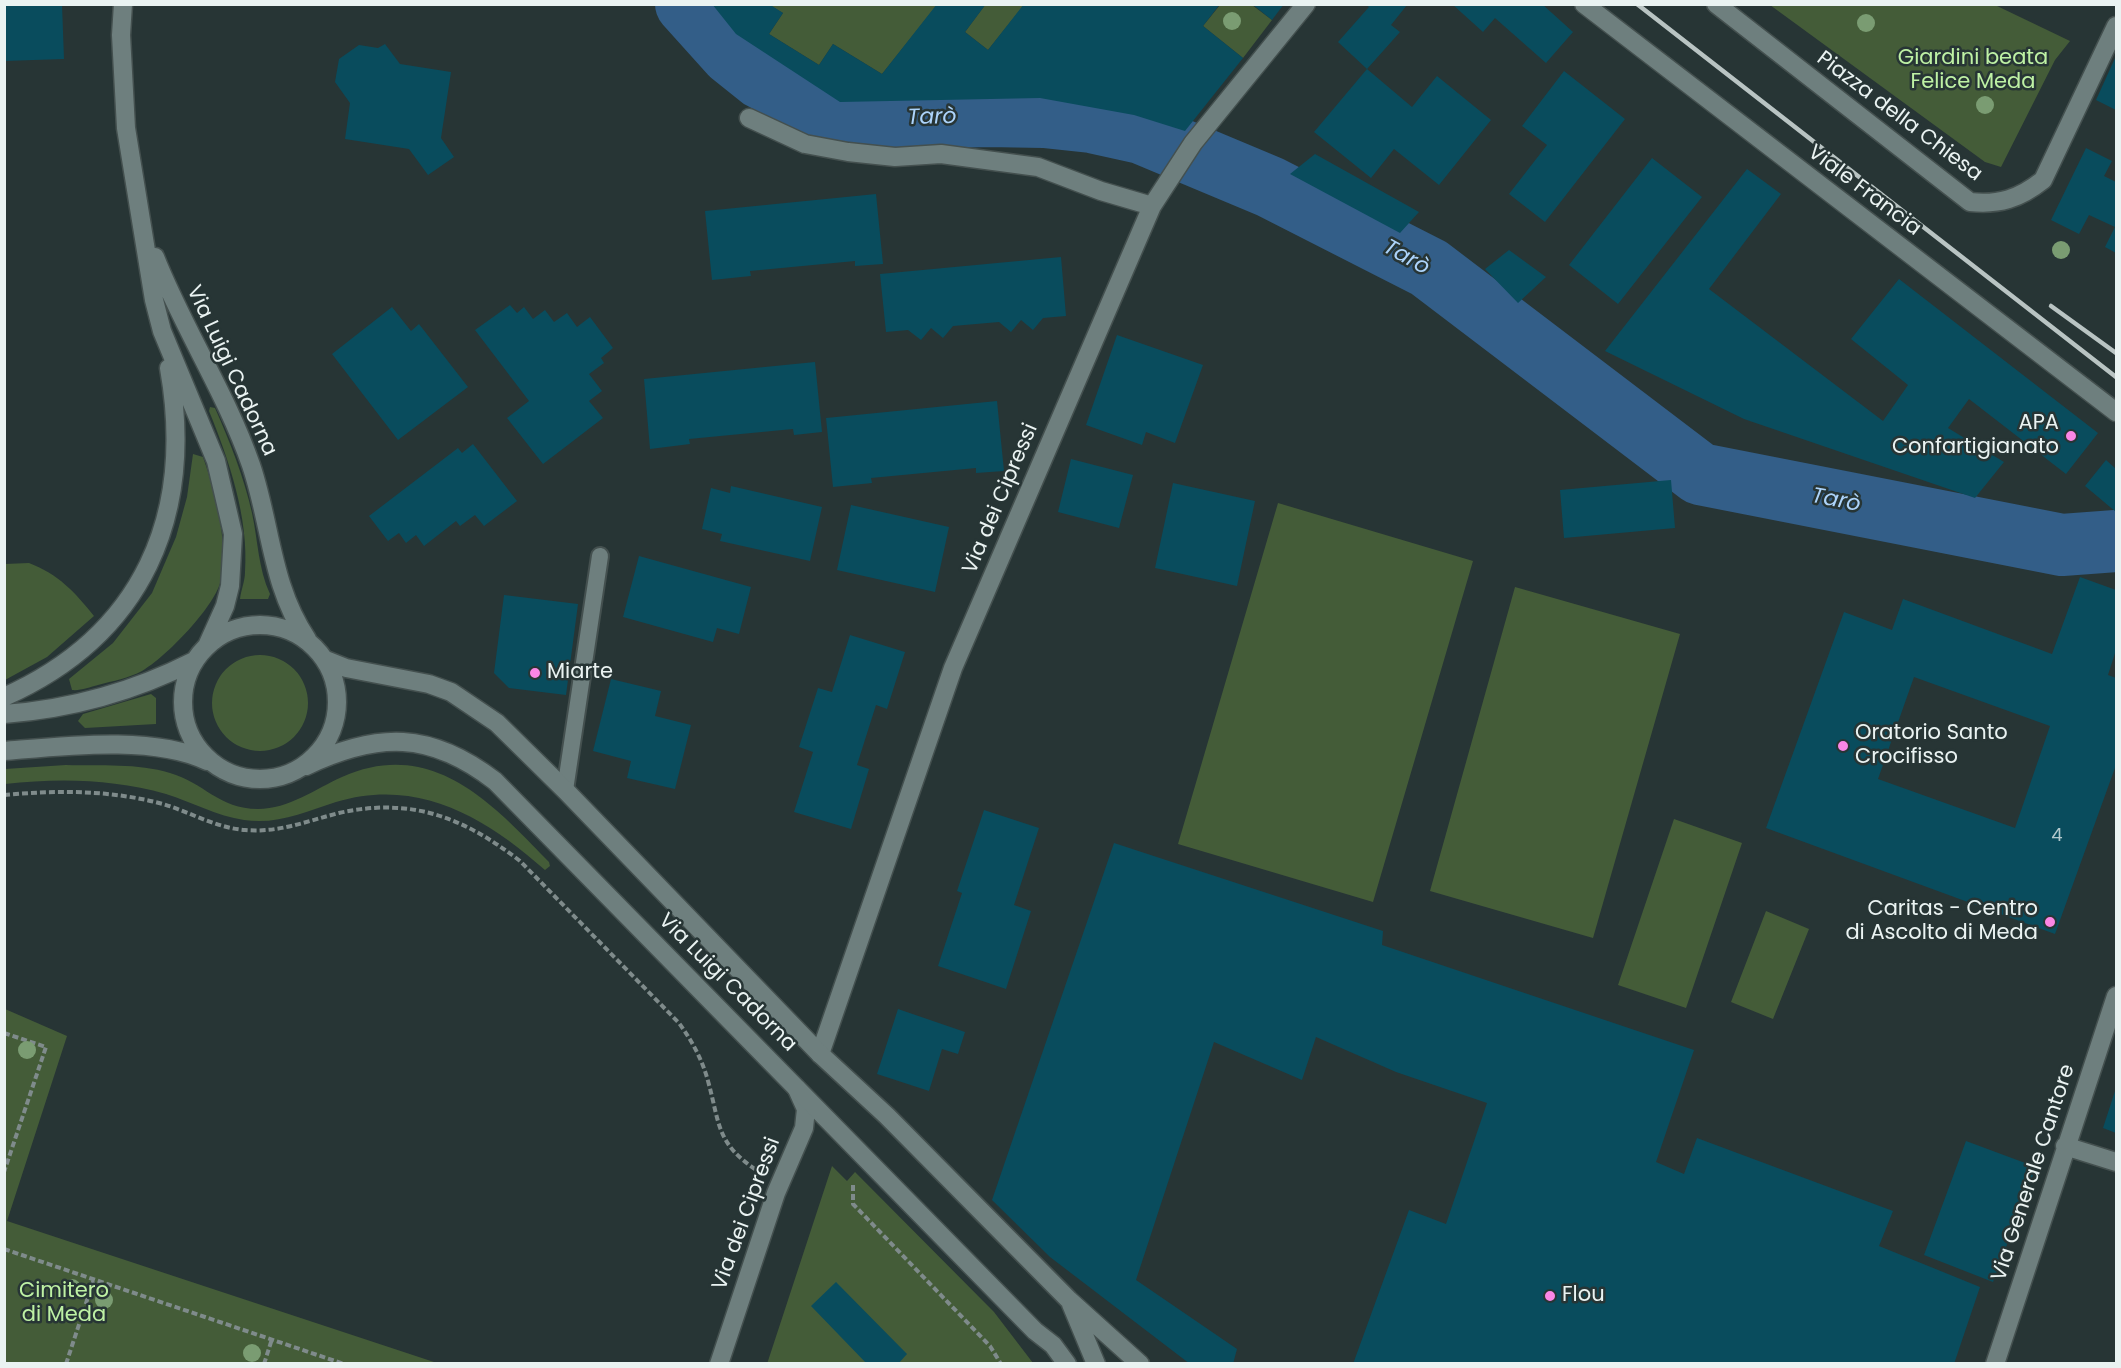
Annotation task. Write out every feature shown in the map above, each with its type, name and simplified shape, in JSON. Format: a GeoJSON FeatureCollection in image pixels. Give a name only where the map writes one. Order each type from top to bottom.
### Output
{"type":"FeatureCollection","features":[{"type":"Feature","properties":{"kind":"street","name":"Via Luigi Cadorna"},"geometry":{"type":"LineString","coordinates":[[123,4],[121,35],[126,128],[162,331],[216,461],[232,534],[230,586],[225,606],[207,646]]}},
{"type":"Feature","properties":{"kind":"street","name":"Via dei Cipressi"},"geometry":{"type":"LineString","coordinates":[[820,1054],[953,668],[1152,206],[1192,143],[1306,4]]}},
{"type":"Feature","properties":{"kind":"street","name":"Viale Francia"},"geometry":{"type":"LineString","coordinates":[[1584,4],[2116,412]]}},
{"type":"Feature","properties":{"kind":"street","name":"Piazza della Chiesa"},"geometry":{"type":"LineString","coordinates":[[1716,4],[1970,201],[1992,204],[2026,193],[2043,180],[2116,26]]}},
{"type":"Feature","properties":{"kind":"street"},"geometry":{"type":"LineString","coordinates":[[749,118],[805,144],[848,152],[895,157],[941,154],[1038,167],[1101,191],[1152,206]]}},
{"type":"Feature","properties":{"kind":"street","name":"Via Luigi Cadorna"},"geometry":{"type":"LineString","coordinates":[[143,224],[166,286],[239,434],[260,498],[280,585],[296,623],[307,640]]}},
{"type":"Feature","properties":{"kind":"street"},"geometry":{"type":"LineString","coordinates":[[4,697],[57,670],[99,636],[139,585],[157,546],[173,483],[176,443],[170,372],[162,331]]}},
{"type":"Feature","properties":{"kind":"street"},"geometry":{"type":"LineString","coordinates":[[4,751],[65,747],[166,747],[190,753],[225,771],[252,780],[280,778],[306,766],[325,745],[334,729],[338,694],[326,660],[307,640],[280,627],[251,625],[223,634],[207,646],[194,661],[183,692],[185,718],[194,743],[213,764]]}},
{"type":"Feature","properties":{"kind":"street","name":"Via Luigi Cadorna"},"geometry":{"type":"LineString","coordinates":[[326,660],[354,669],[429,684],[459,696],[497,723],[565,790],[820,1054],[887,1116],[1069,1300],[1140,1364]]}},
{"type":"Feature","properties":{"kind":"street"},"geometry":{"type":"LineString","coordinates":[[4,714],[45,710],[123,692],[194,661]]}},
{"type":"Feature","properties":{"kind":"street","name":"Via Luigi Cadorna"},"geometry":{"type":"LineString","coordinates":[[306,766],[358,745],[392,741],[433,746],[474,765],[511,795],[1035,1331],[1053,1345],[1067,1364]]}},
{"type":"Feature","properties":{"kind":"street","name":"Via Generale Cantore"},"geometry":{"type":"LineString","coordinates":[[1995,1364],[2116,996]]}},
{"type":"Feature","properties":{"kind":"street","name":"Via dei Cipressi"},"geometry":{"type":"LineString","coordinates":[[719,1364],[782,1177],[806,1118],[803,1099],[793,1082]]}},
{"type":"Feature","properties":{"kind":"street"},"geometry":{"type":"LineString","coordinates":[[2065,1146],[2116,1162]]}},
{"type":"Feature","properties":{"kind":"street","name":"Via Luigi Cadorna"},"geometry":{"type":"LineString","coordinates":[[1069,1300],[1096,1364]]}},
{"type":"Feature","properties":{"kind":"street"},"geometry":{"type":"LineString","coordinates":[[1035,1331],[1052,1364]]}},
{"type":"Feature","properties":{"kind":"lane"},"geometry":{"type":"LineString","coordinates":[[565,790],[600,556]]}},
{"type":"Feature","properties":{"kind":"path"},"geometry":{"type":"LineString","coordinates":[[4,795],[74,792],[132,797],[242,830],[287,828],[337,814],[386,807],[420,810],[469,826],[494,840],[520,861],[679,1023],[692,1041],[702,1063],[714,1114],[729,1146],[756,1170],[770,1176],[782,1177]]}},
{"type":"Feature","properties":{"kind":"path"},"geometry":{"type":"LineString","coordinates":[[4,1033],[46,1047],[4,1172]]}},
{"type":"Feature","properties":{"kind":"path"},"geometry":{"type":"LineString","coordinates":[[853,1179],[853,1204],[990,1346],[1001,1364]]}},
{"type":"Feature","properties":{"kind":"path"},"geometry":{"type":"LineString","coordinates":[[4,1249],[344,1364]]}},
{"type":"Feature","properties":{"kind":"path"},"geometry":{"type":"LineString","coordinates":[[66,1364],[94,1279]]}},
{"type":"Feature","properties":{"kind":"path"},"geometry":{"type":"LineString","coordinates":[[264,1364],[272,1339]]}},
{"type":"Feature","properties":{"kind":"green space"},"geometry":{"type":"Polygon","coordinates":[[[769,5],[937,5],[882,74],[833,44],[819,65],[769,34],[783,13],[769,5]]]}},
{"type":"Feature","properties":{"kind":"green space"},"geometry":{"type":"Polygon","coordinates":[[[985,5],[1024,5],[988,50],[965,32],[985,5]]]}},
{"type":"Feature","properties":{"kind":"green space"},"geometry":{"type":"Polygon","coordinates":[[[1220,5],[1252,5],[1272,20],[1243,58],[1203,26],[1220,5]]]}},
{"type":"Feature","properties":{"kind":"green space","name":"Giardini beata Felice Meda"},"geometry":{"type":"Polygon","coordinates":[[[1770,5],[1995,5],[2070,41],[2055,60],[2001,167],[1985,162],[1770,5]]]}},
{"type":"Feature","properties":{"kind":"green space"},"geometry":{"type":"Polygon","coordinates":[[[210,407],[215,408],[245,486],[261,564],[270,594],[268,599],[240,599],[245,575],[241,510],[224,449],[209,411],[210,407]]]}},
{"type":"Feature","properties":{"kind":"green space"},"geometry":{"type":"Polygon","coordinates":[[[193,454],[203,457],[220,517],[223,564],[217,590],[189,630],[142,671],[85,689],[72,690],[69,679],[113,643],[152,593],[176,537],[187,497],[193,454]]]}},
{"type":"Feature","properties":{"kind":"green space"},"geometry":{"type":"Polygon","coordinates":[[[1278,503],[1473,561],[1373,902],[1178,844],[1278,503]]]}},
{"type":"Feature","properties":{"kind":"green space"},"geometry":{"type":"Polygon","coordinates":[[[29,563],[49,573],[65,585],[94,616],[47,657],[5,680],[5,564],[29,563]]]}},
{"type":"Feature","properties":{"kind":"green space"},"geometry":{"type":"Polygon","coordinates":[[[1515,587],[1680,634],[1593,938],[1430,891],[1515,587]]]}},
{"type":"Feature","properties":{"kind":"green space"},"geometry":{"type":"Polygon","coordinates":[[[260,655],[278,658],[294,669],[305,685],[308,703],[305,721],[294,737],[278,748],[260,751],[242,748],[226,737],[215,721],[212,703],[215,685],[226,669],[242,658],[260,655]]]}},
{"type":"Feature","properties":{"kind":"green space"},"geometry":{"type":"Polygon","coordinates":[[[151,694],[156,698],[156,724],[85,728],[78,721],[83,714],[151,694]]]}},
{"type":"Feature","properties":{"kind":"green space"},"geometry":{"type":"Polygon","coordinates":[[[66,765],[119,766],[158,770],[182,777],[232,805],[258,809],[280,806],[302,798],[342,777],[374,767],[404,765],[432,771],[458,782],[505,818],[549,862],[550,866],[545,870],[499,834],[475,819],[449,807],[423,799],[395,795],[366,796],[336,802],[291,817],[256,821],[224,815],[166,794],[126,785],[86,781],[5,784],[5,769],[66,765]]]}},
{"type":"Feature","properties":{"kind":"green space"},"geometry":{"type":"Polygon","coordinates":[[[1674,819],[1742,843],[1686,1008],[1618,985],[1674,819]]]}},
{"type":"Feature","properties":{"kind":"green space"},"geometry":{"type":"Polygon","coordinates":[[[1766,911],[1809,929],[1773,1019],[1731,1002],[1766,911]]]}},
{"type":"Feature","properties":{"kind":"green space","name":"Cimitero di Meda"},"geometry":{"type":"Polygon","coordinates":[[[5,1009],[67,1036],[7,1221],[437,1363],[5,1363],[5,1009]]]}},
{"type":"Feature","properties":{"kind":"green space"},"geometry":{"type":"Polygon","coordinates":[[[832,1166],[847,1181],[855,1172],[994,1312],[1033,1363],[767,1364],[832,1166]]]}},
{"type":"Feature","properties":{"kind":"building"},"geometry":{"type":"Polygon","coordinates":[[[4,4],[62,4],[64,59],[4,61],[4,4]]]}},
{"type":"Feature","properties":{"kind":"building"},"geometry":{"type":"Polygon","coordinates":[[[712,4],[769,4],[783,13],[769,34],[819,65],[833,44],[882,74],[937,4],[986,4],[965,32],[988,50],[1024,4],[1220,4],[1203,26],[1243,58],[1185,131],[1134,115],[1040,98],[840,102],[736,34],[712,4]]]}},
{"type":"Feature","properties":{"kind":"building"},"geometry":{"type":"Polygon","coordinates":[[[1252,4],[1284,4],[1272,20],[1252,4]]]}},
{"type":"Feature","properties":{"kind":"building"},"geometry":{"type":"Polygon","coordinates":[[[1452,4],[1542,4],[1573,32],[1546,63],[1495,18],[1483,32],[1452,4]]]}},
{"type":"Feature","properties":{"kind":"building"},"geometry":{"type":"Polygon","coordinates":[[[1366,5],[1407,5],[1391,25],[1400,32],[1367,69],[1338,42],[1369,7],[1366,5]]]}},
{"type":"Feature","properties":{"kind":"building"},"geometry":{"type":"Polygon","coordinates":[[[385,44],[400,64],[451,72],[441,138],[454,157],[428,175],[409,149],[345,139],[350,103],[335,82],[339,59],[359,45],[378,48],[385,44]]]}},
{"type":"Feature","properties":{"kind":"building"},"geometry":{"type":"Polygon","coordinates":[[[2116,56],[2116,110],[2096,100],[2116,56]]]}},
{"type":"Feature","properties":{"kind":"building"},"geometry":{"type":"Polygon","coordinates":[[[1367,69],[1412,107],[1437,76],[1491,120],[1439,185],[1394,149],[1371,178],[1314,132],[1367,69]]]}},
{"type":"Feature","properties":{"kind":"building"},"geometry":{"type":"Polygon","coordinates":[[[1564,71],[1625,119],[1545,222],[1509,194],[1547,145],[1522,126],[1564,71]]]}},
{"type":"Feature","properties":{"kind":"building"},"geometry":{"type":"Polygon","coordinates":[[[2086,148],[2112,161],[2104,176],[2116,182],[2116,253],[2105,247],[2115,227],[2089,215],[2079,234],[2051,220],[2086,148]]]}},
{"type":"Feature","properties":{"kind":"building"},"geometry":{"type":"Polygon","coordinates":[[[1315,154],[1419,212],[1400,233],[1290,174],[1315,154]]]}},
{"type":"Feature","properties":{"kind":"building"},"geometry":{"type":"Polygon","coordinates":[[[1652,158],[1702,197],[1618,304],[1569,265],[1652,158]]]}},
{"type":"Feature","properties":{"kind":"building"},"geometry":{"type":"Polygon","coordinates":[[[1747,169],[1781,194],[1709,289],[1883,421],[1908,385],[1851,339],[1899,279],[2098,433],[2066,474],[1969,399],[1948,428],[2004,462],[1975,498],[1744,419],[1605,351],[1747,169]]]}},
{"type":"Feature","properties":{"kind":"building"},"geometry":{"type":"Polygon","coordinates":[[[876,194],[883,264],[855,266],[855,261],[750,271],[751,276],[712,280],[705,211],[876,194]]]}},
{"type":"Feature","properties":{"kind":"building"},"geometry":{"type":"Polygon","coordinates":[[[1509,250],[1546,277],[1518,303],[1485,269],[1509,250]]]}},
{"type":"Feature","properties":{"kind":"building"},"geometry":{"type":"Polygon","coordinates":[[[1061,257],[1066,316],[1043,318],[1033,330],[1021,320],[1011,332],[999,322],[953,326],[943,338],[931,328],[921,340],[908,330],[886,332],[880,274],[1061,257]]]}},
{"type":"Feature","properties":{"kind":"building"},"geometry":{"type":"Polygon","coordinates":[[[510,305],[517,313],[524,307],[533,319],[545,310],[554,322],[567,313],[577,327],[590,317],[613,348],[601,358],[604,363],[589,374],[602,391],[589,401],[603,418],[543,464],[507,418],[529,401],[475,330],[510,305]]]}},
{"type":"Feature","properties":{"kind":"building"},"geometry":{"type":"Polygon","coordinates":[[[392,307],[411,331],[419,324],[468,387],[398,440],[332,354],[392,307]]]}},
{"type":"Feature","properties":{"kind":"building"},"geometry":{"type":"Polygon","coordinates":[[[1117,335],[1203,365],[1175,443],[1146,432],[1142,445],[1086,425],[1117,335]]]}},
{"type":"Feature","properties":{"kind":"building"},"geometry":{"type":"Polygon","coordinates":[[[815,362],[822,432],[794,435],[793,429],[689,439],[690,444],[650,449],[644,379],[815,362]]]}},
{"type":"Feature","properties":{"kind":"building"},"geometry":{"type":"Polygon","coordinates":[[[997,401],[1004,471],[976,473],[976,468],[871,478],[872,483],[833,487],[826,418],[997,401]]]}},
{"type":"Feature","properties":{"kind":"building"},"geometry":{"type":"Polygon","coordinates":[[[473,444],[517,501],[484,526],[475,515],[460,526],[456,521],[424,546],[416,535],[406,543],[399,533],[388,541],[369,516],[458,448],[462,453],[473,444]]]}},
{"type":"Feature","properties":{"kind":"building"},"geometry":{"type":"Polygon","coordinates":[[[1071,459],[1133,475],[1119,528],[1058,512],[1071,459]]]}},
{"type":"Feature","properties":{"kind":"building"},"geometry":{"type":"Polygon","coordinates":[[[2106,460],[2116,469],[2116,512],[2085,486],[2106,460]]]}},
{"type":"Feature","properties":{"kind":"building"},"geometry":{"type":"Polygon","coordinates":[[[1671,480],[1675,528],[1564,538],[1560,490],[1671,480]]]}},
{"type":"Feature","properties":{"kind":"building"},"geometry":{"type":"Polygon","coordinates":[[[1173,483],[1255,501],[1237,586],[1155,568],[1173,483]]]}},
{"type":"Feature","properties":{"kind":"building"},"geometry":{"type":"Polygon","coordinates":[[[731,486],[822,507],[810,561],[720,541],[722,534],[702,529],[711,488],[730,493],[731,486]]]}},
{"type":"Feature","properties":{"kind":"building"},"geometry":{"type":"Polygon","coordinates":[[[851,505],[949,527],[935,592],[837,570],[851,505]]]}},
{"type":"Feature","properties":{"kind":"building"},"geometry":{"type":"Polygon","coordinates":[[[639,556],[751,587],[739,634],[717,628],[713,642],[623,617],[639,556]]]}},
{"type":"Feature","properties":{"kind":"building","name":"Oratorio Santo Crocifisso"},"geometry":{"type":"Polygon","coordinates":[[[2080,577],[2116,590],[2116,650],[2108,675],[2116,678],[2116,765],[2055,934],[1766,828],[1844,612],[1892,630],[1903,599],[2052,654],[2080,577]],[[1914,677],[1878,779],[2015,828],[2050,726],[1914,677]]]}},
{"type":"Feature","properties":{"kind":"building"},"geometry":{"type":"Polygon","coordinates":[[[504,595],[578,604],[566,695],[509,688],[494,673],[504,595]]]}},
{"type":"Feature","properties":{"kind":"building"},"geometry":{"type":"Polygon","coordinates":[[[850,635],[905,652],[887,709],[876,705],[857,765],[869,769],[851,829],[794,812],[813,752],[799,747],[818,688],[832,692],[850,635]]]}},
{"type":"Feature","properties":{"kind":"building"},"geometry":{"type":"Polygon","coordinates":[[[611,679],[661,691],[655,716],[691,725],[675,789],[627,778],[631,761],[593,751],[611,679]]]}},
{"type":"Feature","properties":{"kind":"building"},"geometry":{"type":"Polygon","coordinates":[[[984,810],[1039,828],[1014,905],[1031,911],[1006,989],[938,966],[962,893],[957,891],[984,810]]]}},
{"type":"Feature","properties":{"kind":"building"},"geometry":{"type":"Polygon","coordinates":[[[1114,843],[1383,931],[1382,945],[1694,1050],[1656,1162],[1684,1174],[1697,1138],[1893,1211],[1879,1246],[1980,1287],[1954,1364],[1353,1364],[1409,1210],[1446,1224],[1487,1103],[1396,1072],[1316,1037],[1302,1080],[1214,1042],[1136,1280],[1237,1349],[1233,1364],[1190,1364],[1050,1257],[992,1200],[1114,843]]]}},
{"type":"Feature","properties":{"kind":"building"},"geometry":{"type":"Polygon","coordinates":[[[898,1009],[965,1032],[958,1054],[942,1049],[929,1091],[877,1074],[898,1009]]]}},
{"type":"Feature","properties":{"kind":"building"},"geometry":{"type":"Polygon","coordinates":[[[2116,1088],[2116,1133],[2103,1128],[2116,1088]]]}},
{"type":"Feature","properties":{"kind":"building"},"geometry":{"type":"Polygon","coordinates":[[[1966,1141],[2036,1167],[1993,1282],[1924,1255],[1966,1141]]]}},
{"type":"Feature","properties":{"kind":"building"},"geometry":{"type":"Polygon","coordinates":[[[836,1282],[907,1354],[898,1364],[867,1364],[811,1306],[836,1282]]]}},
{"type":"Feature","properties":{"kind":"waterway","name":"Tarò"},"geometry":{"type":"LineString","coordinates":[[686,4],[731,54],[761,78],[817,108],[870,119],[988,116],[1044,117],[1091,122],[1141,133],[1270,187],[1429,268],[1700,474],[2062,545],[2116,541]]}},
{"type":"Feature","properties":{"kind":"railway"},"geometry":{"type":"LineString","coordinates":[[1637,4],[2116,377]]}},
{"type":"Feature","properties":{"kind":"railway"},"geometry":{"type":"LineString","coordinates":[[2051,306],[2116,353]]}},
{"type":"Feature","properties":{"kind":"place","name":"APA Confartigianato"},"geometry":{"type":"Point","coordinates":[2071,436]}},
{"type":"Feature","properties":{"kind":"place","name":"Miarte"},"geometry":{"type":"Point","coordinates":[535,673]}},
{"type":"Feature","properties":{"kind":"place","name":"Oratorio Santo Crocifisso"},"geometry":{"type":"Point","coordinates":[1843,746]}},
{"type":"Feature","properties":{"kind":"place","name":"Caritas - Centro di Ascolto di Meda"},"geometry":{"type":"Point","coordinates":[2050,922]}},
{"type":"Feature","properties":{"kind":"place","name":"Flou"},"geometry":{"type":"Point","coordinates":[1550,1296]}}]}
